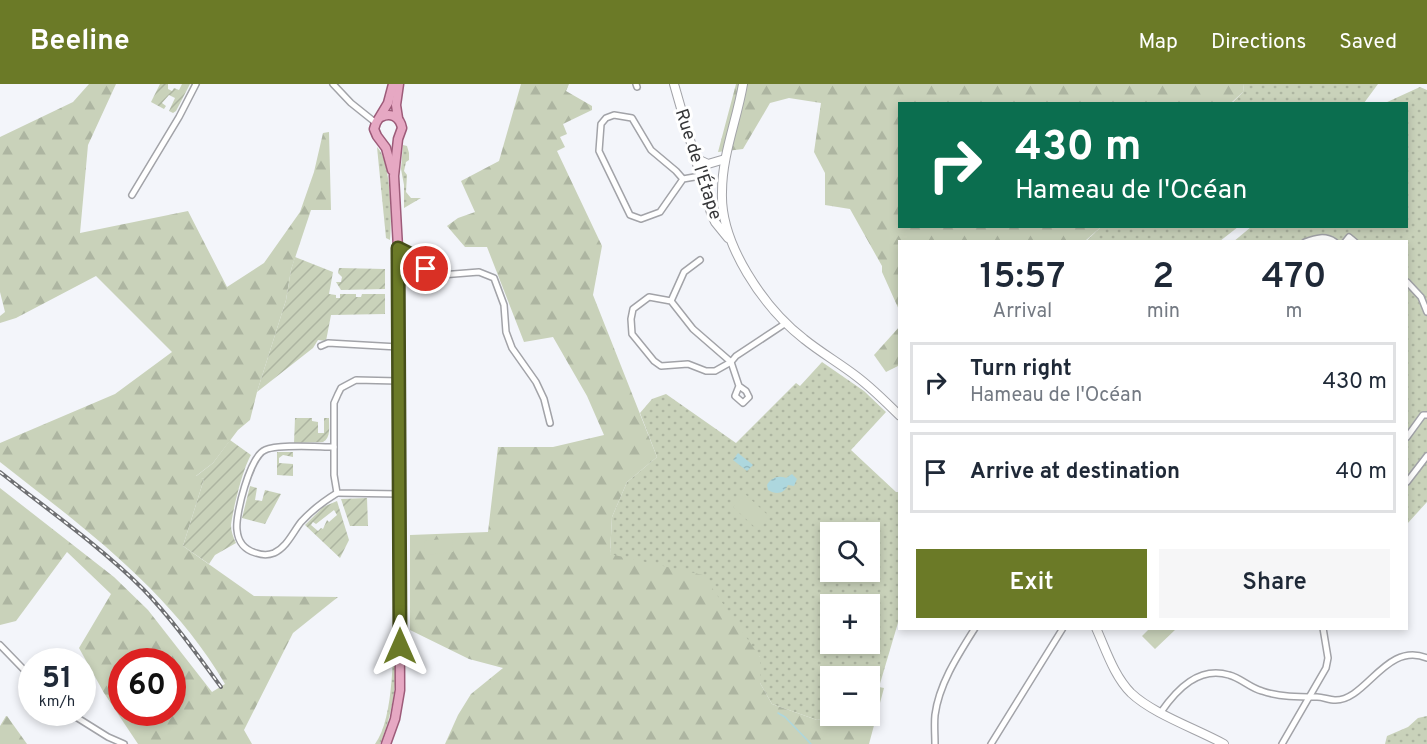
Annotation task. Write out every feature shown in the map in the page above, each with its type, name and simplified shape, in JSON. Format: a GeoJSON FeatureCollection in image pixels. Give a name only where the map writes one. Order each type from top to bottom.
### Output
{"type":"FeatureCollection","features":[{"type":"Feature","properties":{"kind":"main road"},"geometry":{"type":"LineString","coordinates":[[393,84],[388,103],[378,120],[375,133],[388,153],[394,176]]}},
{"type":"Feature","properties":{"kind":"main road"},"geometry":{"type":"LineString","coordinates":[[386,744],[395,719],[400,690],[398,248],[394,176],[398,139],[402,128],[396,105],[399,84]]}},
{"type":"Feature","properties":{"kind":"main road","name":"Rue de l'Étape"},"geometry":{"type":"LineString","coordinates":[[674,84],[715,222],[730,241]]}},
{"type":"Feature","properties":{"kind":"main road"},"geometry":{"type":"LineString","coordinates":[[743,84],[722,176],[722,204],[730,241],[748,274],[786,323],[803,339],[857,376],[898,414]]}},
{"type":"Feature","properties":{"kind":"main road"},"geometry":{"type":"LineString","coordinates":[[378,120],[390,115],[398,118]]}},
{"type":"Feature","properties":{"kind":"main road"},"geometry":{"type":"LineString","coordinates":[[382,141],[390,143],[398,139]]}},
{"type":"Feature","properties":{"kind":"main road"},"geometry":{"type":"LineString","coordinates":[[695,158],[708,164],[725,159]]}},
{"type":"Feature","properties":{"kind":"main road"},"geometry":{"type":"LineString","coordinates":[[1097,630],[1122,681],[1139,699],[1224,744]]}},
{"type":"Feature","properties":{"kind":"street"},"geometry":{"type":"LineString","coordinates":[[132,195],[196,84]]}},
{"type":"Feature","properties":{"kind":"street"},"geometry":{"type":"LineString","coordinates":[[333,84],[351,103],[378,120]]}},
{"type":"Feature","properties":{"kind":"street"},"geometry":{"type":"LineString","coordinates":[[683,179],[651,150],[632,118],[614,115],[606,118],[601,124],[599,151],[630,215],[641,219],[660,212],[683,179],[700,176]]}},
{"type":"Feature","properties":{"kind":"street"},"geometry":{"type":"LineString","coordinates":[[1310,240],[1329,238],[1332,240]]}},
{"type":"Feature","properties":{"kind":"street"},"geometry":{"type":"LineString","coordinates":[[398,248],[416,257],[426,269],[441,276],[479,272],[494,278],[504,305],[506,332],[509,340],[540,391],[550,423]]}},
{"type":"Feature","properties":{"kind":"street"},"geometry":{"type":"LineString","coordinates":[[671,301],[684,272],[700,260]]}},
{"type":"Feature","properties":{"kind":"street"},"geometry":{"type":"LineString","coordinates":[[1408,283],[1421,297],[1427,312]]}},
{"type":"Feature","properties":{"kind":"street"},"geometry":{"type":"LineString","coordinates":[[739,386],[731,362],[693,329],[671,301],[649,297],[633,309],[630,318],[632,334],[654,361],[661,366],[688,364],[706,371],[715,370],[731,362],[736,356],[786,323]]}},
{"type":"Feature","properties":{"kind":"street"},"geometry":{"type":"LineString","coordinates":[[321,346],[328,343],[398,347]]}},
{"type":"Feature","properties":{"kind":"street"},"geometry":{"type":"LineString","coordinates":[[337,493],[334,475],[334,403],[342,388],[356,380],[398,381]]}},
{"type":"Feature","properties":{"kind":"street"},"geometry":{"type":"LineString","coordinates":[[1408,436],[1423,415],[1427,415]]}},
{"type":"Feature","properties":{"kind":"street"},"geometry":{"type":"LineString","coordinates":[[334,447],[276,448],[265,450],[257,457],[252,465],[238,515],[237,530],[242,545],[252,552],[273,554],[287,542],[310,513],[337,493],[399,494]]}},
{"type":"Feature","properties":{"kind":"street"},"geometry":{"type":"LineString","coordinates":[[1408,481],[1427,456]]}},
{"type":"Feature","properties":{"kind":"street"},"geometry":{"type":"LineString","coordinates":[[935,744],[935,716],[939,698],[954,663],[974,630]]}},
{"type":"Feature","properties":{"kind":"street"},"geometry":{"type":"LineString","coordinates":[[991,744],[1062,630]]}},
{"type":"Feature","properties":{"kind":"street"},"geometry":{"type":"LineString","coordinates":[[1282,744],[1326,668],[1328,658],[1323,630]]}},
{"type":"Feature","properties":{"kind":"street"},"geometry":{"type":"LineString","coordinates":[[0,645],[18,664]]}},
{"type":"Feature","properties":{"kind":"street"},"geometry":{"type":"LineString","coordinates":[[1161,712],[1180,689],[1201,674],[1228,674],[1256,689],[1274,694],[1335,700],[1350,696],[1389,663],[1402,657],[1417,655],[1427,658]]}},
{"type":"Feature","properties":{"kind":"street"},"geometry":{"type":"LineString","coordinates":[[90,726],[124,744]]}},
{"type":"Feature","properties":{"kind":"green space"},"geometry":{"type":"Polygon","coordinates":[[[89,84],[116,84],[88,145],[80,233],[188,211],[227,287],[264,263],[300,212],[314,172],[323,133],[329,132],[331,210],[311,210],[291,270],[286,300],[250,420],[238,430],[213,463],[196,476],[204,479],[183,546],[254,596],[338,597],[293,633],[244,730],[252,744],[138,744],[126,726],[186,726],[186,659],[212,692],[225,684],[179,619],[152,590],[93,536],[0,462],[0,443],[115,394],[172,352],[96,276],[16,318],[0,323],[0,316],[5,312],[0,292],[0,137],[73,102],[89,84]]]}},
{"type":"Feature","properties":{"kind":"green space"},"geometry":{"type":"Polygon","coordinates":[[[160,84],[168,84],[168,89],[172,91],[174,88],[179,90],[182,84],[190,84],[173,113],[169,111],[175,98],[169,95],[162,103],[166,106],[164,109],[151,102],[160,84]]]}},
{"type":"Feature","properties":{"kind":"green space"},"geometry":{"type":"Polygon","coordinates":[[[521,84],[569,84],[566,91],[592,106],[592,110],[563,124],[567,134],[560,137],[565,147],[557,151],[602,246],[593,295],[657,457],[627,482],[612,517],[610,554],[703,575],[760,657],[760,683],[772,704],[820,719],[820,726],[874,726],[869,744],[445,744],[458,715],[471,694],[503,668],[469,659],[410,630],[410,535],[488,532],[498,447],[553,447],[604,435],[587,396],[553,337],[524,342],[487,247],[465,247],[447,226],[458,218],[475,212],[461,181],[499,161],[521,84]]]}},
{"type":"Feature","properties":{"kind":"green space"},"geometry":{"type":"Polygon","coordinates":[[[736,84],[1244,84],[1243,92],[1232,102],[898,102],[898,228],[1100,228],[1086,240],[898,240],[898,308],[882,272],[882,266],[850,209],[825,205],[825,173],[814,152],[821,103],[789,98],[770,103],[743,149],[718,152],[736,84]]]}},
{"type":"Feature","properties":{"kind":"green space"},"geometry":{"type":"Polygon","coordinates":[[[1244,84],[1378,84],[1365,102],[1233,102],[1243,92],[1244,84]]]}},
{"type":"Feature","properties":{"kind":"green space"},"geometry":{"type":"Polygon","coordinates":[[[1420,87],[1427,90],[1427,502],[1408,523],[1408,240],[1235,240],[1250,228],[1408,228],[1408,102],[1387,102],[1420,87]]]}},
{"type":"Feature","properties":{"kind":"green space"},"geometry":{"type":"Polygon","coordinates":[[[403,145],[407,146],[409,153],[409,160],[406,162],[404,171],[407,175],[406,192],[411,198],[421,198],[404,208],[401,169],[403,145]]]}},
{"type":"Feature","properties":{"kind":"green space"},"geometry":{"type":"Polygon","coordinates":[[[377,147],[382,154],[388,177],[390,240],[386,238],[377,147]]]}},
{"type":"Feature","properties":{"kind":"green space"},"geometry":{"type":"Polygon","coordinates":[[[1100,228],[1237,228],[1221,240],[1087,240],[1100,228]]]}},
{"type":"Feature","properties":{"kind":"green space"},"geometry":{"type":"Polygon","coordinates":[[[295,257],[333,272],[329,294],[336,295],[336,298],[340,298],[340,294],[356,294],[356,297],[361,297],[362,294],[385,294],[385,314],[331,315],[326,341],[318,340],[313,348],[257,392],[286,300],[295,257]]]}},
{"type":"Feature","properties":{"kind":"green space"},"geometry":{"type":"Polygon","coordinates":[[[339,268],[385,269],[385,289],[341,290],[336,282],[341,282],[339,268]]]}},
{"type":"Feature","properties":{"kind":"green space"},"geometry":{"type":"Polygon","coordinates":[[[898,328],[898,366],[886,372],[874,355],[898,328]]]}},
{"type":"Feature","properties":{"kind":"green space"},"geometry":{"type":"Polygon","coordinates":[[[822,362],[864,391],[886,412],[851,450],[898,492],[898,623],[880,684],[880,666],[820,666],[820,719],[772,704],[760,683],[760,657],[610,554],[612,517],[627,482],[657,457],[640,413],[652,399],[666,394],[736,443],[796,383],[800,386],[822,362]]]}},
{"type":"Feature","properties":{"kind":"green space"},"geometry":{"type":"Polygon","coordinates":[[[295,418],[312,418],[312,421],[318,422],[318,433],[324,433],[324,418],[329,418],[329,432],[326,440],[294,443],[295,418]]]}},
{"type":"Feature","properties":{"kind":"green space"},"geometry":{"type":"Polygon","coordinates":[[[230,440],[251,455],[232,518],[231,530],[236,543],[215,555],[209,564],[183,546],[204,479],[195,477],[213,463],[230,440]]]}},
{"type":"Feature","properties":{"kind":"green space"},"geometry":{"type":"Polygon","coordinates":[[[277,452],[293,452],[293,457],[283,455],[279,458],[279,463],[293,464],[293,476],[277,475],[277,452]]]}},
{"type":"Feature","properties":{"kind":"green space"},"geometry":{"type":"Polygon","coordinates":[[[250,486],[257,488],[255,500],[262,501],[265,490],[281,494],[265,524],[242,518],[250,486]]]}},
{"type":"Feature","properties":{"kind":"green space"},"geometry":{"type":"Polygon","coordinates":[[[0,488],[114,577],[148,610],[178,648],[108,648],[108,699],[96,679],[96,648],[79,648],[111,594],[67,552],[16,621],[0,625],[0,488]]]}},
{"type":"Feature","properties":{"kind":"green space"},"geometry":{"type":"Polygon","coordinates":[[[745,494],[770,517],[758,530],[733,507],[745,494]]]}},
{"type":"Feature","properties":{"kind":"green space"},"geometry":{"type":"Polygon","coordinates":[[[367,498],[368,526],[350,526],[341,499],[367,498]]]}},
{"type":"Feature","properties":{"kind":"green space"},"geometry":{"type":"Polygon","coordinates":[[[337,501],[349,540],[340,558],[305,525],[323,507],[337,501]],[[334,510],[316,524],[313,522],[311,525],[318,531],[323,529],[327,520],[329,522],[337,515],[334,510]]]}},
{"type":"Feature","properties":{"kind":"green space"},"geometry":{"type":"Polygon","coordinates":[[[452,538],[453,552],[425,555],[424,541],[452,538]]]}},
{"type":"Feature","properties":{"kind":"green space"},"geometry":{"type":"Polygon","coordinates":[[[394,611],[397,662],[394,696],[380,744],[375,744],[382,732],[390,699],[394,611]]]}},
{"type":"Feature","properties":{"kind":"green space"},"geometry":{"type":"Polygon","coordinates":[[[1148,630],[1175,630],[1155,649],[1142,636],[1148,630]]]}},
{"type":"Feature","properties":{"kind":"green space"},"geometry":{"type":"Polygon","coordinates":[[[880,687],[884,688],[880,703],[880,687]]]}},
{"type":"Feature","properties":{"kind":"green space"},"geometry":{"type":"Polygon","coordinates":[[[6,716],[27,744],[0,744],[0,726],[6,716]]]}},
{"type":"Feature","properties":{"kind":"green space"},"geometry":{"type":"Polygon","coordinates":[[[1427,716],[1427,744],[1385,744],[1387,736],[1408,727],[1418,718],[1427,716]]]}},
{"type":"Feature","properties":{"kind":"water"},"geometry":{"type":"Polygon","coordinates":[[[738,453],[753,465],[747,471],[733,460],[738,453]]]}},
{"type":"Feature","properties":{"kind":"water"},"geometry":{"type":"Polygon","coordinates":[[[792,474],[797,479],[794,486],[788,485],[780,493],[768,490],[767,485],[773,479],[786,478],[792,474]]]}},
{"type":"Feature","properties":{"kind":"waterway"},"geometry":{"type":"LineString","coordinates":[[778,713],[785,717],[811,744]]}},
{"type":"Feature","properties":{"kind":"railway"},"geometry":{"type":"LineString","coordinates":[[0,472],[92,543],[143,589],[174,624],[221,687]]}},
{"type":"Feature","properties":{"kind":"route"},"geometry":{"type":"LineString","coordinates":[[400,646],[398,248],[416,257],[426,269]]}}]}
